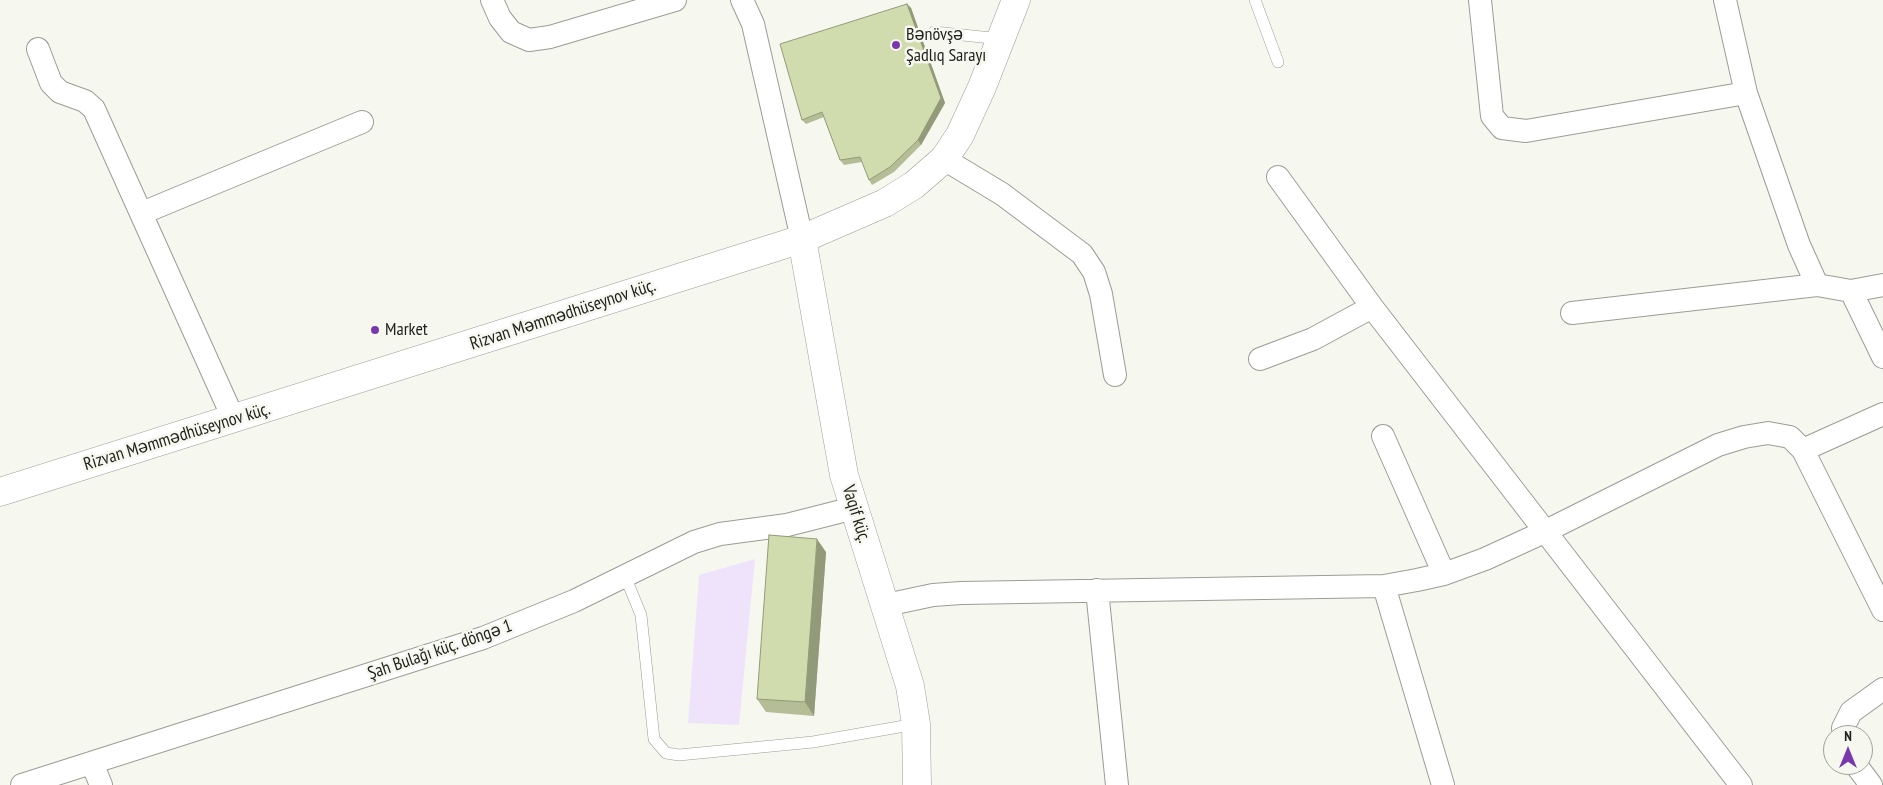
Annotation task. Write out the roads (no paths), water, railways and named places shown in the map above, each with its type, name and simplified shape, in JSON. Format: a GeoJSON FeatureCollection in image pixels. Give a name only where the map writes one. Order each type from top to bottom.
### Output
{"type":"FeatureCollection","features":[{"type":"Feature","properties":{"kind":"street"},"geometry":{"type":"LineString","coordinates":[[492,0],[500,18],[511,32],[529,40],[550,37],[674,0]]}},
{"type":"Feature","properties":{"kind":"street"},"geometry":{"type":"LineString","coordinates":[[742,0],[752,24],[802,240]]}},
{"type":"Feature","properties":{"kind":"street","name":"Rizvan Məmmədhüseynov küç."},"geometry":{"type":"LineString","coordinates":[[0,492],[802,240],[885,203],[914,185],[944,158],[960,135],[971,115],[1016,0]]}},
{"type":"Feature","properties":{"kind":"street"},"geometry":{"type":"LineString","coordinates":[[1480,0],[1492,116],[1502,128],[1526,131],[1746,93]]}},
{"type":"Feature","properties":{"kind":"street"},"geometry":{"type":"LineString","coordinates":[[1725,0],[1746,93],[1793,228],[1817,285]]}},
{"type":"Feature","properties":{"kind":"street"},"geometry":{"type":"LineString","coordinates":[[38,50],[51,83],[60,92],[85,101],[94,109],[234,420]]}},
{"type":"Feature","properties":{"kind":"street"},"geometry":{"type":"LineString","coordinates":[[142,213],[362,122]]}},
{"type":"Feature","properties":{"kind":"street"},"geometry":{"type":"LineString","coordinates":[[944,158],[1002,194],[1082,254],[1094,272],[1102,294],[1114,375]]}},
{"type":"Feature","properties":{"kind":"street"},"geometry":{"type":"LineString","coordinates":[[1278,177],[1372,307],[1741,785]]}},
{"type":"Feature","properties":{"kind":"street","name":"Vaqif küç."},"geometry":{"type":"LineString","coordinates":[[802,240],[844,475],[910,686],[916,724],[917,785]]}},
{"type":"Feature","properties":{"kind":"street"},"geometry":{"type":"LineString","coordinates":[[1572,313],[1817,285],[1850,291],[1883,286]]}},
{"type":"Feature","properties":{"kind":"street"},"geometry":{"type":"LineString","coordinates":[[1850,291],[1883,357]]}},
{"type":"Feature","properties":{"kind":"street"},"geometry":{"type":"LineString","coordinates":[[1260,359],[1313,339],[1372,307]]}},
{"type":"Feature","properties":{"kind":"street"},"geometry":{"type":"LineString","coordinates":[[1803,450],[1883,414]]}},
{"type":"Feature","properties":{"kind":"street"},"geometry":{"type":"LineString","coordinates":[[886,605],[961,593],[1384,586],[1444,574],[1485,559],[1544,532],[1718,445],[1744,437],[1768,433],[1790,437],[1803,450],[1883,610]]}},
{"type":"Feature","properties":{"kind":"street"},"geometry":{"type":"LineString","coordinates":[[1383,436],[1444,574]]}},
{"type":"Feature","properties":{"kind":"street","name":"Şah Bulağı küç. döngə 1"},"geometry":{"type":"LineString","coordinates":[[22,785],[483,638],[574,601],[694,542],[720,534],[787,525],[854,508]]}},
{"type":"Feature","properties":{"kind":"street"},"geometry":{"type":"LineString","coordinates":[[1384,586],[1443,785]]}},
{"type":"Feature","properties":{"kind":"street"},"geometry":{"type":"LineString","coordinates":[[1096,590],[1117,785]]}},
{"type":"Feature","properties":{"kind":"street"},"geometry":{"type":"LineString","coordinates":[[1844,725],[1851,712],[1883,689]]}},
{"type":"Feature","properties":{"kind":"street"},"geometry":{"type":"LineString","coordinates":[[92,763],[101,785]]}},
{"type":"Feature","properties":{"kind":"lane"},"geometry":{"type":"LineString","coordinates":[[1254,0],[1278,62]]}},
{"type":"Feature","properties":{"kind":"lane"},"geometry":{"type":"LineString","coordinates":[[934,32],[1001,39]]}},
{"type":"Feature","properties":{"kind":"lane"},"geometry":{"type":"LineString","coordinates":[[625,576],[641,615],[654,739],[666,753],[679,755],[813,742],[916,724]]}},
{"type":"Feature","properties":{"kind":"place","name":"Bənövşə Şadlıq Sarayı"},"geometry":{"type":"Point","coordinates":[896,45]}},
{"type":"Feature","properties":{"kind":"place","name":"Market"},"geometry":{"type":"Point","coordinates":[375,330]}}]}
